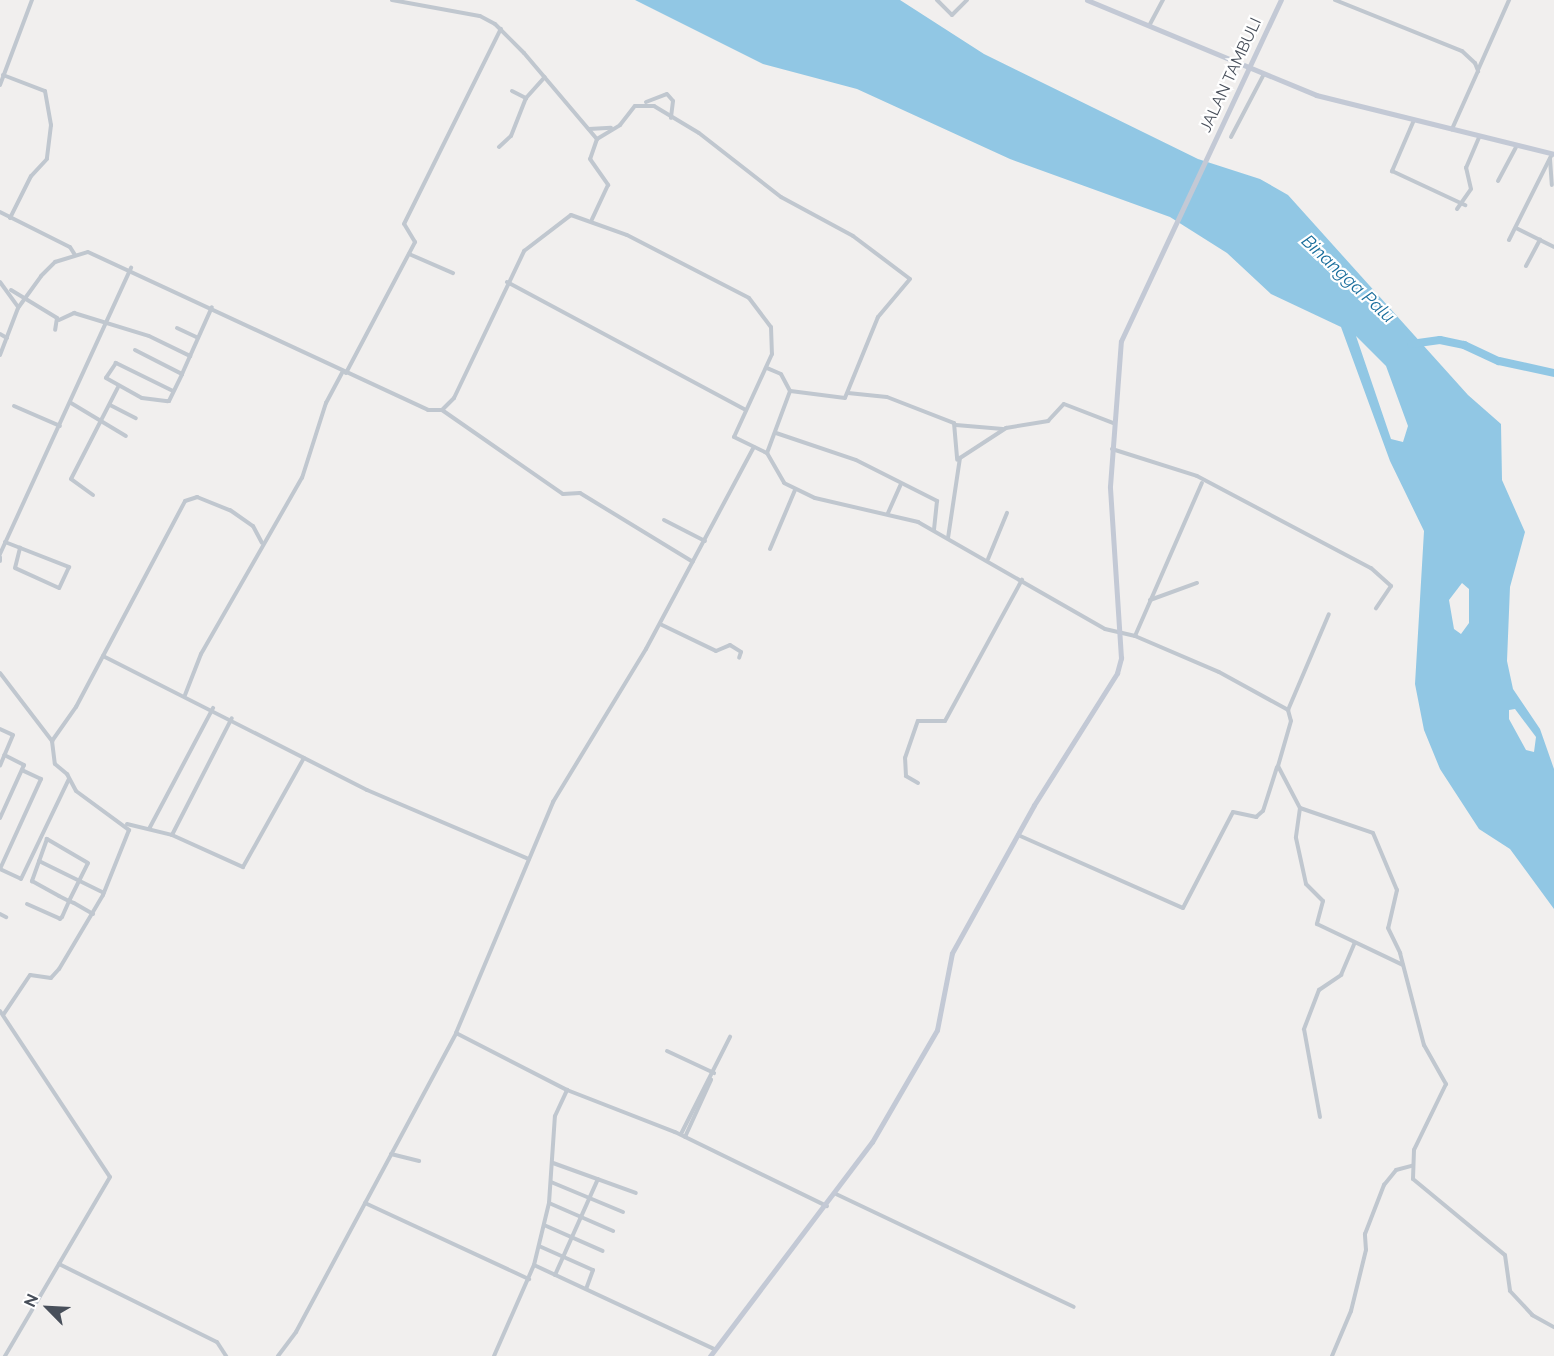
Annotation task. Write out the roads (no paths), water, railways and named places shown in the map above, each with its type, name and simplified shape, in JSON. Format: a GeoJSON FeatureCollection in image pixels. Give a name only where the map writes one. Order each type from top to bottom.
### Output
{"type":"FeatureCollection","features":[{"type":"Feature","properties":{"kind":"street"},"geometry":{"type":"LineString","coordinates":[[0,85],[32,0]]}},
{"type":"Feature","properties":{"kind":"street"},"geometry":{"type":"LineString","coordinates":[[392,0],[480,16],[501,29],[597,139]]}},
{"type":"Feature","properties":{"kind":"street"},"geometry":{"type":"LineString","coordinates":[[937,0],[953,15],[967,0]]}},
{"type":"Feature","properties":{"kind":"street"},"geometry":{"type":"LineString","coordinates":[[1087,0],[1316,95],[1552,156]]}},
{"type":"Feature","properties":{"kind":"street"},"geometry":{"type":"LineString","coordinates":[[1149,27],[1163,0]]}},
{"type":"Feature","properties":{"kind":"street","name":"JALAN TAMBULI"},"geometry":{"type":"LineString","coordinates":[[710,1356],[836,1194],[938,1030],[947,963],[1018,835],[1117,673],[1118,630],[1111,448],[1123,332],[1281,0]]}},
{"type":"Feature","properties":{"kind":"street"},"geometry":{"type":"LineString","coordinates":[[1335,0],[1462,51],[1478,70]]}},
{"type":"Feature","properties":{"kind":"street"},"geometry":{"type":"LineString","coordinates":[[1451,130],[1509,0]]}},
{"type":"Feature","properties":{"kind":"street"},"geometry":{"type":"LineString","coordinates":[[185,695],[201,654],[262,543],[302,478],[326,402],[409,254],[415,239],[404,224],[501,29]]}},
{"type":"Feature","properties":{"kind":"street"},"geometry":{"type":"LineString","coordinates":[[1231,137],[1264,74]]}},
{"type":"Feature","properties":{"kind":"street"},"geometry":{"type":"LineString","coordinates":[[3,75],[45,91],[51,124],[47,159],[31,176],[10,218]]}},
{"type":"Feature","properties":{"kind":"street"},"geometry":{"type":"LineString","coordinates":[[499,147],[511,136],[526,99],[545,77]]}},
{"type":"Feature","properties":{"kind":"street"},"geometry":{"type":"LineString","coordinates":[[512,91],[526,99]]}},
{"type":"Feature","properties":{"kind":"street"},"geometry":{"type":"LineString","coordinates":[[592,220],[608,189],[590,159],[597,139],[645,103],[667,94],[673,101],[671,118]]}},
{"type":"Feature","properties":{"kind":"street"},"geometry":{"type":"LineString","coordinates":[[645,103],[671,118],[781,197],[853,236],[910,279],[878,317],[848,393]]}},
{"type":"Feature","properties":{"kind":"street"},"geometry":{"type":"LineString","coordinates":[[1414,120],[1392,171],[1465,205]]}},
{"type":"Feature","properties":{"kind":"street"},"geometry":{"type":"LineString","coordinates":[[588,129],[612,128]]}},
{"type":"Feature","properties":{"kind":"street"},"geometry":{"type":"LineString","coordinates":[[1457,209],[1465,205],[1472,186],[1466,168],[1479,136]]}},
{"type":"Feature","properties":{"kind":"street"},"geometry":{"type":"LineString","coordinates":[[1498,181],[1516,147]]}},
{"type":"Feature","properties":{"kind":"street"},"geometry":{"type":"LineString","coordinates":[[1552,156],[1552,185]]}},
{"type":"Feature","properties":{"kind":"street"},"geometry":{"type":"LineString","coordinates":[[1509,240],[1552,156]]}},
{"type":"Feature","properties":{"kind":"street"},"geometry":{"type":"LineString","coordinates":[[0,212],[70,247],[75,255]]}},
{"type":"Feature","properties":{"kind":"street"},"geometry":{"type":"LineString","coordinates":[[442,410],[454,398],[507,282],[527,246],[551,226],[571,215],[592,220],[755,301],[771,327],[767,368],[734,437],[767,453],[782,481],[795,490],[888,513],[934,530],[988,559],[1072,612],[1219,672],[1288,710]]}},
{"type":"Feature","properties":{"kind":"street"},"geometry":{"type":"LineString","coordinates":[[1516,228],[1554,247]]}},
{"type":"Feature","properties":{"kind":"street"},"geometry":{"type":"LineString","coordinates":[[1526,266],[1540,240]]}},
{"type":"Feature","properties":{"kind":"street"},"geometry":{"type":"LineString","coordinates":[[0,355],[18,308],[48,268],[75,255],[95,252],[415,407],[442,410],[563,495],[580,494],[693,562]]}},
{"type":"Feature","properties":{"kind":"street"},"geometry":{"type":"LineString","coordinates":[[409,254],[453,273]]}},
{"type":"Feature","properties":{"kind":"street"},"geometry":{"type":"LineString","coordinates":[[0,557],[131,268]]}},
{"type":"Feature","properties":{"kind":"street"},"geometry":{"type":"LineString","coordinates":[[0,282],[59,320]]}},
{"type":"Feature","properties":{"kind":"street"},"geometry":{"type":"LineString","coordinates":[[507,282],[746,410]]}},
{"type":"Feature","properties":{"kind":"street"},"geometry":{"type":"LineString","coordinates":[[11,290],[18,308]]}},
{"type":"Feature","properties":{"kind":"street"},"geometry":{"type":"LineString","coordinates":[[173,391],[115,363],[106,379],[118,387],[166,402],[173,391],[182,374],[212,307]]}},
{"type":"Feature","properties":{"kind":"street"},"geometry":{"type":"LineString","coordinates":[[55,330],[59,320],[71,312],[105,326],[132,329],[190,356]]}},
{"type":"Feature","properties":{"kind":"street"},"geometry":{"type":"LineString","coordinates":[[177,328],[198,338]]}},
{"type":"Feature","properties":{"kind":"street"},"geometry":{"type":"LineString","coordinates":[[0,334],[7,338]]}},
{"type":"Feature","properties":{"kind":"street"},"geometry":{"type":"LineString","coordinates":[[135,350],[182,374]]}},
{"type":"Feature","properties":{"kind":"street"},"geometry":{"type":"LineString","coordinates":[[767,368],[780,374],[790,391],[834,400],[848,393],[886,397],[956,425],[1004,429],[1048,421],[1064,404],[1113,423]]}},
{"type":"Feature","properties":{"kind":"street"},"geometry":{"type":"LineString","coordinates":[[93,495],[71,479],[102,424],[118,387]]}},
{"type":"Feature","properties":{"kind":"street"},"geometry":{"type":"LineString","coordinates":[[767,453],[790,391]]}},
{"type":"Feature","properties":{"kind":"street"},"geometry":{"type":"LineString","coordinates":[[71,404],[126,436]]}},
{"type":"Feature","properties":{"kind":"street"},"geometry":{"type":"LineString","coordinates":[[110,405],[136,418]]}},
{"type":"Feature","properties":{"kind":"street"},"geometry":{"type":"LineString","coordinates":[[14,406],[60,426]]}},
{"type":"Feature","properties":{"kind":"street"},"geometry":{"type":"LineString","coordinates":[[948,538],[954,524],[956,425]]}},
{"type":"Feature","properties":{"kind":"street"},"geometry":{"type":"LineString","coordinates":[[957,461],[1004,429]]}},
{"type":"Feature","properties":{"kind":"street"},"geometry":{"type":"LineString","coordinates":[[776,433],[856,460],[900,486],[940,503],[934,530]]}},
{"type":"Feature","properties":{"kind":"street"},"geometry":{"type":"LineString","coordinates":[[278,1356],[365,1203],[456,1033],[564,780],[660,624],[754,447]]}},
{"type":"Feature","properties":{"kind":"street"},"geometry":{"type":"LineString","coordinates":[[1111,448],[1179,468],[1202,483],[1382,575],[1390,592],[1376,608]]}},
{"type":"Feature","properties":{"kind":"street"},"geometry":{"type":"LineString","coordinates":[[1135,636],[1202,483]]}},
{"type":"Feature","properties":{"kind":"street"},"geometry":{"type":"LineString","coordinates":[[888,513],[900,486]]}},
{"type":"Feature","properties":{"kind":"street"},"geometry":{"type":"LineString","coordinates":[[770,549],[795,490]]}},
{"type":"Feature","properties":{"kind":"street"},"geometry":{"type":"LineString","coordinates":[[52,741],[103,656],[124,607],[188,498],[230,510],[253,526],[262,543]]}},
{"type":"Feature","properties":{"kind":"street"},"geometry":{"type":"LineString","coordinates":[[988,559],[1007,513]]}},
{"type":"Feature","properties":{"kind":"street"},"geometry":{"type":"LineString","coordinates":[[664,520],[705,541]]}},
{"type":"Feature","properties":{"kind":"street"},"geometry":{"type":"LineString","coordinates":[[5,542],[69,567],[59,588],[15,568],[20,548]]}},
{"type":"Feature","properties":{"kind":"street"},"geometry":{"type":"LineString","coordinates":[[918,783],[906,776],[905,758],[918,721],[945,722],[1022,580]]}},
{"type":"Feature","properties":{"kind":"street"},"geometry":{"type":"LineString","coordinates":[[1149,600],[1197,583]]}},
{"type":"Feature","properties":{"kind":"street"},"geometry":{"type":"LineString","coordinates":[[1018,835],[1183,908],[1233,812],[1256,817],[1263,811],[1292,722],[1288,710],[1329,614]]}},
{"type":"Feature","properties":{"kind":"street"},"geometry":{"type":"LineString","coordinates":[[660,624],[716,651],[730,645],[741,652],[739,658]]}},
{"type":"Feature","properties":{"kind":"street"},"geometry":{"type":"LineString","coordinates":[[103,656],[213,708],[395,804],[529,860]]}},
{"type":"Feature","properties":{"kind":"street"},"geometry":{"type":"LineString","coordinates":[[0,673],[52,741],[54,764],[69,778],[76,791],[127,824],[172,835],[243,867],[304,758]]}},
{"type":"Feature","properties":{"kind":"street"},"geometry":{"type":"LineString","coordinates":[[149,829],[213,708]]}},
{"type":"Feature","properties":{"kind":"street"},"geometry":{"type":"LineString","coordinates":[[172,835],[232,718]]}},
{"type":"Feature","properties":{"kind":"street"},"geometry":{"type":"LineString","coordinates":[[0,729],[13,735],[0,765]]}},
{"type":"Feature","properties":{"kind":"street"},"geometry":{"type":"LineString","coordinates":[[0,818],[24,765],[4,755]]}},
{"type":"Feature","properties":{"kind":"street"},"geometry":{"type":"LineString","coordinates":[[1278,766],[1300,808],[1296,838],[1305,880],[1323,901],[1317,924],[1354,944],[1404,966]]}},
{"type":"Feature","properties":{"kind":"street"},"geometry":{"type":"LineString","coordinates":[[22,770],[41,779],[0,869],[21,879],[69,778]]}},
{"type":"Feature","properties":{"kind":"street"},"geometry":{"type":"LineString","coordinates":[[1300,808],[1375,836],[1397,890],[1387,918],[1404,966],[1424,1045],[1446,1084],[1423,1126],[1411,1166],[1418,1186],[1505,1255],[1510,1291],[1532,1315],[1554,1327]]}},
{"type":"Feature","properties":{"kind":"street"},"geometry":{"type":"LineString","coordinates":[[3,1015],[30,975],[53,976],[104,893],[129,832],[127,824]]}},
{"type":"Feature","properties":{"kind":"street"},"geometry":{"type":"LineString","coordinates":[[27,904],[58,920],[69,901],[88,859],[47,839],[32,881],[69,901],[93,914]]}},
{"type":"Feature","properties":{"kind":"street"},"geometry":{"type":"LineString","coordinates":[[39,861],[104,893]]}},
{"type":"Feature","properties":{"kind":"street"},"geometry":{"type":"LineString","coordinates":[[0,914],[6,917]]}},
{"type":"Feature","properties":{"kind":"street"},"geometry":{"type":"LineString","coordinates":[[1320,1117],[1304,1029],[1319,990],[1341,975],[1354,944]]}},
{"type":"Feature","properties":{"kind":"street"},"geometry":{"type":"LineString","coordinates":[[0,1011],[110,1174],[5,1356]]}},
{"type":"Feature","properties":{"kind":"street"},"geometry":{"type":"LineString","coordinates":[[456,1033],[567,1090],[683,1136],[827,1206]]}},
{"type":"Feature","properties":{"kind":"street"},"geometry":{"type":"LineString","coordinates":[[683,1136],[730,1037]]}},
{"type":"Feature","properties":{"kind":"street"},"geometry":{"type":"LineString","coordinates":[[667,1052],[714,1073]]}},
{"type":"Feature","properties":{"kind":"street"},"geometry":{"type":"LineString","coordinates":[[494,1356],[534,1265],[549,1203],[555,1116],[567,1090]]}},
{"type":"Feature","properties":{"kind":"street"},"geometry":{"type":"LineString","coordinates":[[391,1154],[419,1161]]}},
{"type":"Feature","properties":{"kind":"street"},"geometry":{"type":"LineString","coordinates":[[553,1163],[636,1194]]}},
{"type":"Feature","properties":{"kind":"street"},"geometry":{"type":"LineString","coordinates":[[1332,1356],[1351,1311],[1366,1250],[1365,1234],[1384,1185],[1396,1170],[1411,1166]]}},
{"type":"Feature","properties":{"kind":"street"},"geometry":{"type":"LineString","coordinates":[[555,1275],[598,1179]]}},
{"type":"Feature","properties":{"kind":"street"},"geometry":{"type":"LineString","coordinates":[[551,1182],[622,1212]]}},
{"type":"Feature","properties":{"kind":"street"},"geometry":{"type":"LineString","coordinates":[[836,1194],[1074,1307]]}},
{"type":"Feature","properties":{"kind":"street"},"geometry":{"type":"LineString","coordinates":[[365,1203],[529,1279]]}},
{"type":"Feature","properties":{"kind":"street"},"geometry":{"type":"LineString","coordinates":[[549,1203],[613,1231]]}},
{"type":"Feature","properties":{"kind":"street"},"geometry":{"type":"LineString","coordinates":[[544,1225],[603,1251]]}},
{"type":"Feature","properties":{"kind":"street"},"geometry":{"type":"LineString","coordinates":[[539,1246],[593,1270],[586,1289]]}},
{"type":"Feature","properties":{"kind":"street"},"geometry":{"type":"LineString","coordinates":[[59,1263],[217,1342],[226,1356]]}},
{"type":"Feature","properties":{"kind":"street"},"geometry":{"type":"LineString","coordinates":[[534,1265],[714,1349]]}},
{"type":"Feature","properties":{"kind":"water","name":"Binangga Palu"},"geometry":{"type":"Polygon","coordinates":[[[635,0],[900,0],[984,54],[1198,159],[1260,179],[1288,195],[1468,395],[1501,424],[1502,480],[1525,532],[1510,587],[1507,661],[1513,689],[1540,729],[1554,769],[1554,909],[1510,849],[1479,829],[1440,769],[1424,730],[1415,684],[1424,531],[1390,461],[1341,327],[1271,294],[1227,253],[1170,217],[1010,159],[857,89],[763,64],[635,0]],[[1356,336],[1391,439],[1403,442],[1408,426],[1386,366],[1356,336]],[[1462,583],[1449,600],[1454,629],[1461,634],[1469,623],[1469,589],[1462,583]],[[1515,709],[1509,710],[1509,719],[1526,750],[1534,752],[1536,737],[1515,709]]]}},
{"type":"Feature","properties":{"kind":"waterway"},"geometry":{"type":"LineString","coordinates":[[1411,344],[1440,340],[1464,345],[1499,361],[1554,373]]}}]}
